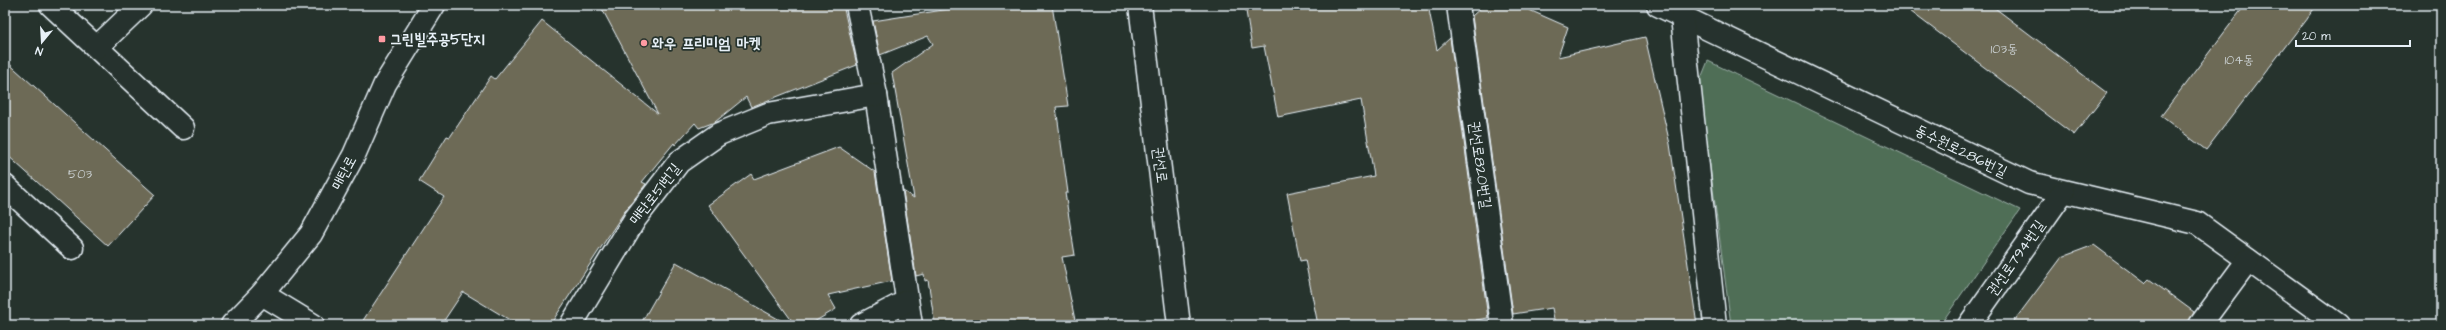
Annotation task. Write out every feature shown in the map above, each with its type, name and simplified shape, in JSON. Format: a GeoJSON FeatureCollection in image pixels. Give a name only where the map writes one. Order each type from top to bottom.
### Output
{"type":"FeatureCollection","features":[{"type":"Feature","properties":{"kind":"street"},"geometry":{"type":"LineString","coordinates":[[51,5],[183,128]]}},
{"type":"Feature","properties":{"kind":"street"},"geometry":{"type":"LineString","coordinates":[[97,47],[141,5]]}},
{"type":"Feature","properties":{"kind":"street","name":"매탄로"},"geometry":{"type":"LineString","coordinates":[[232,325],[262,294],[311,234],[354,155],[385,84],[434,5]]}},
{"type":"Feature","properties":{"kind":"street"},"geometry":{"type":"LineString","coordinates":[[857,5],[876,95],[911,325]]}},
{"type":"Feature","properties":{"kind":"street","name":"권선로"},"geometry":{"type":"LineString","coordinates":[[1140,5],[1179,325]]}},
{"type":"Feature","properties":{"kind":"street","name":"권선로820번길"},"geometry":{"type":"LineString","coordinates":[[1458,5],[1502,325]]}},
{"type":"Feature","properties":{"kind":"street","name":"동수원로286번길"},"geometry":{"type":"LineString","coordinates":[[1658,5],[2029,183],[2197,223],[2338,325]]}},
{"type":"Feature","properties":{"kind":"street"},"geometry":{"type":"LineString","coordinates":[[1682,17],[1715,325]]}},
{"type":"Feature","properties":{"kind":"street","name":"매탄로51번길"},"geometry":{"type":"LineString","coordinates":[[571,325],[634,219],[679,162],[719,134],[768,114],[876,95]]}},
{"type":"Feature","properties":{"kind":"street"},"geometry":{"type":"LineString","coordinates":[[5,186],[72,248]]}},
{"type":"Feature","properties":{"kind":"street","name":"권선로794번길"},"geometry":{"type":"LineString","coordinates":[[1969,325],[2063,192]]}},
{"type":"Feature","properties":{"kind":"street"},"geometry":{"type":"LineString","coordinates":[[2200,325],[2248,260]]}},
{"type":"Feature","properties":{"kind":"street"},"geometry":{"type":"LineString","coordinates":[[262,294],[313,325]]}},
{"type":"Feature","properties":{"kind":"street"},"geometry":{"type":"LineString","coordinates":[[861,325],[907,301]]}},
{"type":"Feature","properties":{"kind":"green space"},"geometry":{"type":"Polygon","coordinates":[[[1708,61],[2020,210],[1940,325],[1731,325],[1699,83],[1708,61]]]}},
{"type":"Feature","properties":{"kind":"building"},"geometry":{"type":"Polygon","coordinates":[[[600,5],[843,5],[857,65],[751,107],[746,97],[715,122],[699,128],[695,123],[675,145],[674,143],[642,182],[646,184],[625,211],[550,325],[518,325],[463,292],[441,325],[360,325],[444,197],[419,181],[447,136],[450,137],[491,76],[495,79],[542,21],[658,114],[600,5]]]}},
{"type":"Feature","properties":{"kind":"building"},"geometry":{"type":"Polygon","coordinates":[[[975,5],[1052,5],[1068,106],[1056,107],[1068,193],[1065,193],[1075,255],[1062,257],[1076,325],[935,325],[928,280],[925,281],[924,274],[916,276],[903,191],[914,198],[892,73],[933,44],[928,36],[880,55],[873,21],[975,5]]]}},
{"type":"Feature","properties":{"kind":"building"},"geometry":{"type":"Polygon","coordinates":[[[1245,5],[1428,5],[1437,50],[1450,38],[1488,318],[1476,320],[1477,325],[1318,325],[1305,260],[1300,261],[1287,193],[1374,176],[1361,100],[1278,117],[1264,46],[1252,48],[1245,5]]]}},
{"type":"Feature","properties":{"kind":"building"},"geometry":{"type":"Polygon","coordinates":[[[1484,5],[1518,5],[1568,27],[1558,57],[1645,37],[1670,144],[1697,325],[1555,325],[1552,308],[1513,314],[1472,16],[1484,5]]]}},
{"type":"Feature","properties":{"kind":"building"},"geometry":{"type":"Polygon","coordinates":[[[1902,5],[1991,5],[2107,93],[2074,135],[1902,5]]]}},
{"type":"Feature","properties":{"kind":"building"},"geometry":{"type":"Polygon","coordinates":[[[2245,5],[2317,5],[2206,150],[2161,116],[2245,5]]]}},
{"type":"Feature","properties":{"kind":"building"},"geometry":{"type":"Polygon","coordinates":[[[5,60],[155,195],[108,246],[5,153],[5,60]]]}},
{"type":"Feature","properties":{"kind":"building"},"geometry":{"type":"Polygon","coordinates":[[[839,147],[875,172],[892,281],[828,295],[836,309],[809,325],[795,325],[708,205],[751,174],[754,179],[839,147]]]}},
{"type":"Feature","properties":{"kind":"building"},"geometry":{"type":"Polygon","coordinates":[[[2094,245],[2145,283],[2149,279],[2194,312],[2188,325],[2011,325],[2062,257],[2094,245]]]}},
{"type":"Feature","properties":{"kind":"building"},"geometry":{"type":"Polygon","coordinates":[[[676,262],[789,325],[640,325],[676,262]]]}},
{"type":"Feature","properties":{"kind":"place","name":"그린빌주공5단지"},"geometry":{"type":"Point","coordinates":[382,39]}},
{"type":"Feature","properties":{"kind":"place","name":"와우 프리미엄 마켓"},"geometry":{"type":"Point","coordinates":[644,43]}}]}
